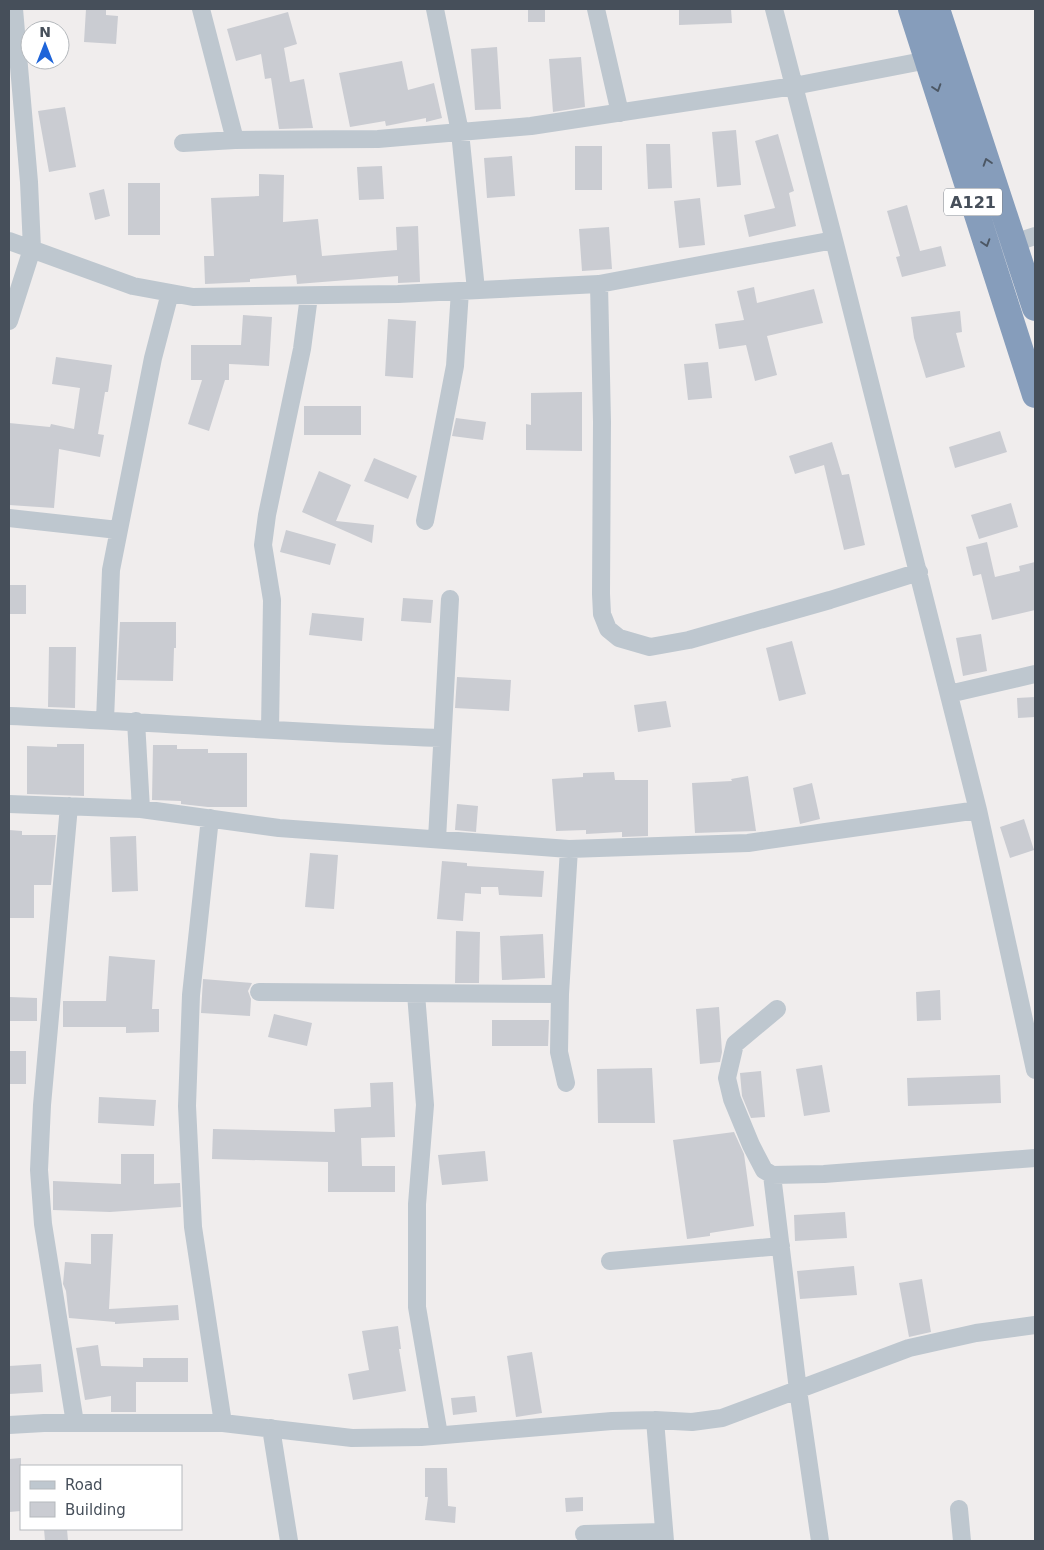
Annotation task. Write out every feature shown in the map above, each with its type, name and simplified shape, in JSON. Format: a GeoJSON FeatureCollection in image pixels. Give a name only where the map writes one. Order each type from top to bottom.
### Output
{"type":"FeatureCollection","features":[{"type":"Feature","properties":{"kind":"highway","name":"A121"},"geometry":{"type":"LineString","coordinates":[[911,9],[1035,395]]}},
{"type":"Feature","properties":{"kind":"highway","name":"A121"},"geometry":{"type":"LineString","coordinates":[[937,9],[1026,251],[1035,308]]}},
{"type":"Feature","properties":{"kind":"street"},"geometry":{"type":"LineString","coordinates":[[9,321],[32,249],[29,182],[14,9]]}},
{"type":"Feature","properties":{"kind":"street"},"geometry":{"type":"LineString","coordinates":[[201,9],[235,140]]}},
{"type":"Feature","properties":{"kind":"street"},"geometry":{"type":"LineString","coordinates":[[426,521],[468,291],[460,132],[435,9]]}},
{"type":"Feature","properties":{"kind":"street"},"geometry":{"type":"LineString","coordinates":[[596,9],[620,113]]}},
{"type":"Feature","properties":{"kind":"street"},"geometry":{"type":"LineString","coordinates":[[774,9],[978,810],[1035,1070]]}},
{"type":"Feature","properties":{"kind":"street"},"geometry":{"type":"LineString","coordinates":[[183,143],[235,140],[378,139],[531,126],[794,86],[928,60]]}},
{"type":"Feature","properties":{"kind":"street"},"geometry":{"type":"LineString","coordinates":[[9,241],[133,286],[193,297],[398,294],[599,284],[834,240]]}},
{"type":"Feature","properties":{"kind":"street"},"geometry":{"type":"LineString","coordinates":[[599,284],[602,422],[601,594],[602,614],[608,629],[620,638],[650,647],[688,640],[830,600],[918,572]]}},
{"type":"Feature","properties":{"kind":"street"},"geometry":{"type":"LineString","coordinates":[[105,720],[111,570],[153,358],[170,293]]}},
{"type":"Feature","properties":{"kind":"street"},"geometry":{"type":"LineString","coordinates":[[270,730],[272,600],[263,545],[267,515],[302,349],[309,296]]}},
{"type":"Feature","properties":{"kind":"street"},"geometry":{"type":"LineString","coordinates":[[9,518],[118,530]]}},
{"type":"Feature","properties":{"kind":"street"},"geometry":{"type":"LineString","coordinates":[[437,839],[450,600]]}},
{"type":"Feature","properties":{"kind":"street"},"geometry":{"type":"LineString","coordinates":[[949,694],[1035,674]]}},
{"type":"Feature","properties":{"kind":"street"},"geometry":{"type":"LineString","coordinates":[[9,716],[442,738]]}},
{"type":"Feature","properties":{"kind":"street"},"geometry":{"type":"LineString","coordinates":[[136,721],[141,809]]}},
{"type":"Feature","properties":{"kind":"street"},"geometry":{"type":"LineString","coordinates":[[9,804],[141,809],[279,828],[569,849],[748,843],[978,810]]}},
{"type":"Feature","properties":{"kind":"street"},"geometry":{"type":"LineString","coordinates":[[69,806],[42,1106],[39,1170],[43,1224],[75,1423]]}},
{"type":"Feature","properties":{"kind":"street"},"geometry":{"type":"LineString","coordinates":[[210,818],[191,995],[187,1106],[193,1226],[223,1423]]}},
{"type":"Feature","properties":{"kind":"street"},"geometry":{"type":"LineString","coordinates":[[566,1083],[559,1052],[560,994],[569,849]]}},
{"type":"Feature","properties":{"kind":"street"},"geometry":{"type":"LineString","coordinates":[[259,992],[560,994]]}},
{"type":"Feature","properties":{"kind":"street"},"geometry":{"type":"LineString","coordinates":[[416,994],[425,1105],[417,1204],[417,1307],[439,1435]]}},
{"type":"Feature","properties":{"kind":"street"},"geometry":{"type":"LineString","coordinates":[[777,1009],[736,1044],[727,1078],[732,1099],[751,1145],[764,1170],[772,1175],[824,1174],[1035,1158]]}},
{"type":"Feature","properties":{"kind":"street"},"geometry":{"type":"LineString","coordinates":[[772,1175],[798,1390],[820,1541]]}},
{"type":"Feature","properties":{"kind":"street"},"geometry":{"type":"LineString","coordinates":[[610,1261],[781,1246]]}},
{"type":"Feature","properties":{"kind":"street"},"geometry":{"type":"LineString","coordinates":[[9,1426],[75,1423],[223,1423],[352,1438],[439,1435],[572,1424],[655,1420],[692,1422],[722,1418],[909,1348],[976,1334],[1035,1325]]}},
{"type":"Feature","properties":{"kind":"street"},"geometry":{"type":"LineString","coordinates":[[584,1534],[664,1536],[655,1420]]}},
{"type":"Feature","properties":{"kind":"street"},"geometry":{"type":"LineString","coordinates":[[271,1428],[289,1541]]}},
{"type":"Feature","properties":{"kind":"street"},"geometry":{"type":"LineString","coordinates":[[959,1509],[962,1541]]}},
{"type":"Feature","properties":{"kind":"building"},"geometry":{"type":"Polygon","coordinates":[[[86,9],[106,9],[106,15],[118,16],[116,44],[84,42],[86,9]]]}},
{"type":"Feature","properties":{"kind":"building"},"geometry":{"type":"Polygon","coordinates":[[[528,9],[545,9],[545,22],[528,22],[528,9]]]}},
{"type":"Feature","properties":{"kind":"building"},"geometry":{"type":"Polygon","coordinates":[[[679,9],[731,9],[732,23],[679,25],[679,9]]]}},
{"type":"Feature","properties":{"kind":"building"},"geometry":{"type":"Polygon","coordinates":[[[288,12],[297,44],[284,48],[290,82],[304,79],[313,128],[279,129],[271,78],[265,79],[261,54],[236,61],[227,29],[288,12]]]}},
{"type":"Feature","properties":{"kind":"building"},"geometry":{"type":"Polygon","coordinates":[[[497,47],[501,109],[475,110],[471,49],[497,47]]]}},
{"type":"Feature","properties":{"kind":"building"},"geometry":{"type":"Polygon","coordinates":[[[581,57],[585,107],[553,112],[549,59],[581,57]]]}},
{"type":"Feature","properties":{"kind":"building"},"geometry":{"type":"Polygon","coordinates":[[[402,61],[408,90],[434,83],[442,118],[426,122],[426,118],[386,126],[385,121],[350,127],[339,73],[402,61]]]}},
{"type":"Feature","properties":{"kind":"building"},"geometry":{"type":"Polygon","coordinates":[[[65,107],[76,167],[49,172],[38,111],[65,107]]]}},
{"type":"Feature","properties":{"kind":"building"},"geometry":{"type":"Polygon","coordinates":[[[736,130],[741,185],[717,187],[712,132],[736,130]]]}},
{"type":"Feature","properties":{"kind":"building"},"geometry":{"type":"Polygon","coordinates":[[[778,134],[794,191],[789,193],[796,226],[749,237],[744,215],[775,208],[755,141],[778,134]]]}},
{"type":"Feature","properties":{"kind":"building"},"geometry":{"type":"Polygon","coordinates":[[[646,144],[670,144],[672,188],[648,189],[646,144]]]}},
{"type":"Feature","properties":{"kind":"building"},"geometry":{"type":"Polygon","coordinates":[[[575,146],[602,146],[602,190],[575,190],[575,146]]]}},
{"type":"Feature","properties":{"kind":"building"},"geometry":{"type":"Polygon","coordinates":[[[512,156],[515,196],[487,198],[484,158],[512,156]]]}},
{"type":"Feature","properties":{"kind":"building"},"geometry":{"type":"Polygon","coordinates":[[[382,166],[384,199],[359,200],[357,167],[382,166]]]}},
{"type":"Feature","properties":{"kind":"building"},"geometry":{"type":"Polygon","coordinates":[[[259,174],[284,175],[283,222],[318,219],[322,256],[397,250],[396,227],[418,226],[420,282],[398,283],[398,276],[297,284],[296,275],[250,279],[250,282],[205,284],[204,256],[214,256],[211,198],[259,196],[259,174]]]}},
{"type":"Feature","properties":{"kind":"building"},"geometry":{"type":"Polygon","coordinates":[[[128,183],[160,183],[160,235],[128,235],[128,183]]]}},
{"type":"Feature","properties":{"kind":"building"},"geometry":{"type":"Polygon","coordinates":[[[104,189],[110,216],[95,220],[89,193],[104,189]]]}},
{"type":"Feature","properties":{"kind":"building"},"geometry":{"type":"Polygon","coordinates":[[[700,198],[705,245],[679,248],[674,201],[700,198]]]}},
{"type":"Feature","properties":{"kind":"building"},"geometry":{"type":"Polygon","coordinates":[[[907,205],[920,251],[941,246],[946,266],[902,277],[896,257],[900,256],[887,211],[907,205]]]}},
{"type":"Feature","properties":{"kind":"building"},"geometry":{"type":"Polygon","coordinates":[[[609,227],[612,269],[582,271],[579,229],[609,227]]]}},
{"type":"Feature","properties":{"kind":"building"},"geometry":{"type":"Polygon","coordinates":[[[754,287],[757,303],[814,289],[823,323],[767,336],[777,375],[755,381],[746,345],[719,349],[715,324],[744,320],[737,291],[754,287]]]}},
{"type":"Feature","properties":{"kind":"building"},"geometry":{"type":"Polygon","coordinates":[[[960,311],[962,332],[956,333],[965,367],[926,378],[914,338],[911,317],[960,311]]]}},
{"type":"Feature","properties":{"kind":"building"},"geometry":{"type":"Polygon","coordinates":[[[243,315],[272,317],[269,366],[229,364],[229,380],[225,380],[209,431],[188,424],[202,380],[191,380],[191,345],[241,345],[243,315]]]}},
{"type":"Feature","properties":{"kind":"building"},"geometry":{"type":"Polygon","coordinates":[[[388,319],[416,321],[413,378],[385,376],[388,319]]]}},
{"type":"Feature","properties":{"kind":"building"},"geometry":{"type":"Polygon","coordinates":[[[56,357],[112,365],[98,434],[104,435],[100,457],[59,449],[54,508],[9,505],[9,423],[50,427],[51,424],[74,429],[80,388],[52,384],[56,357]]]}},
{"type":"Feature","properties":{"kind":"building"},"geometry":{"type":"Polygon","coordinates":[[[708,362],[712,398],[688,400],[684,364],[708,362]]]}},
{"type":"Feature","properties":{"kind":"building"},"geometry":{"type":"Polygon","coordinates":[[[582,392],[582,451],[526,450],[526,424],[531,425],[531,393],[582,392]]]}},
{"type":"Feature","properties":{"kind":"building"},"geometry":{"type":"Polygon","coordinates":[[[304,406],[361,406],[361,435],[304,435],[304,406]]]}},
{"type":"Feature","properties":{"kind":"building"},"geometry":{"type":"Polygon","coordinates":[[[456,418],[486,422],[483,440],[452,436],[456,418]]]}},
{"type":"Feature","properties":{"kind":"building"},"geometry":{"type":"Polygon","coordinates":[[[1000,431],[1007,452],[955,468],[949,447],[1000,431]]]}},
{"type":"Feature","properties":{"kind":"building"},"geometry":{"type":"Polygon","coordinates":[[[832,442],[842,475],[849,474],[865,545],[844,550],[824,465],[795,474],[789,456],[832,442]]]}},
{"type":"Feature","properties":{"kind":"building"},"geometry":{"type":"Polygon","coordinates":[[[374,458],[417,476],[408,499],[364,481],[374,458]]]}},
{"type":"Feature","properties":{"kind":"building"},"geometry":{"type":"Polygon","coordinates":[[[319,471],[351,485],[336,521],[374,525],[372,543],[302,512],[319,471]]]}},
{"type":"Feature","properties":{"kind":"building"},"geometry":{"type":"Polygon","coordinates":[[[1011,503],[1018,527],[979,539],[971,515],[1011,503]]]}},
{"type":"Feature","properties":{"kind":"building"},"geometry":{"type":"Polygon","coordinates":[[[286,530],[336,544],[330,565],[280,552],[286,530]]]}},
{"type":"Feature","properties":{"kind":"building"},"geometry":{"type":"Polygon","coordinates":[[[987,542],[995,577],[1020,571],[1019,566],[1035,562],[1035,610],[992,620],[981,574],[973,576],[966,547],[987,542]]]}},
{"type":"Feature","properties":{"kind":"building"},"geometry":{"type":"Polygon","coordinates":[[[9,585],[26,585],[26,614],[9,614],[9,585]]]}},
{"type":"Feature","properties":{"kind":"building"},"geometry":{"type":"Polygon","coordinates":[[[403,598],[433,600],[431,623],[401,621],[403,598]]]}},
{"type":"Feature","properties":{"kind":"building"},"geometry":{"type":"Polygon","coordinates":[[[312,613],[364,618],[362,641],[309,635],[312,613]]]}},
{"type":"Feature","properties":{"kind":"building"},"geometry":{"type":"Polygon","coordinates":[[[120,622],[176,622],[173,681],[117,680],[120,622]]]}},
{"type":"Feature","properties":{"kind":"building"},"geometry":{"type":"Polygon","coordinates":[[[981,634],[987,671],[963,676],[956,638],[981,634]]]}},
{"type":"Feature","properties":{"kind":"building"},"geometry":{"type":"Polygon","coordinates":[[[792,641],[806,694],[779,701],[766,648],[792,641]]]}},
{"type":"Feature","properties":{"kind":"building"},"geometry":{"type":"Polygon","coordinates":[[[49,647],[76,647],[75,708],[48,707],[49,647]]]}},
{"type":"Feature","properties":{"kind":"building"},"geometry":{"type":"Polygon","coordinates":[[[457,677],[511,680],[509,711],[455,708],[457,677]]]}},
{"type":"Feature","properties":{"kind":"building"},"geometry":{"type":"Polygon","coordinates":[[[1035,697],[1035,717],[1018,718],[1017,698],[1035,697]]]}},
{"type":"Feature","properties":{"kind":"building"},"geometry":{"type":"Polygon","coordinates":[[[666,701],[671,727],[638,732],[634,705],[666,701]]]}},
{"type":"Feature","properties":{"kind":"building"},"geometry":{"type":"Polygon","coordinates":[[[57,744],[84,744],[84,796],[27,794],[27,746],[57,747],[57,744]]]}},
{"type":"Feature","properties":{"kind":"building"},"geometry":{"type":"Polygon","coordinates":[[[153,745],[177,745],[177,749],[208,749],[208,753],[247,753],[247,807],[208,807],[181,804],[181,801],[152,800],[153,745]]]}},
{"type":"Feature","properties":{"kind":"building"},"geometry":{"type":"Polygon","coordinates":[[[614,772],[615,780],[648,780],[648,836],[622,837],[622,832],[586,834],[586,830],[556,831],[552,779],[583,777],[583,773],[614,772]]]}},
{"type":"Feature","properties":{"kind":"building"},"geometry":{"type":"Polygon","coordinates":[[[748,776],[756,831],[695,833],[692,783],[732,781],[731,779],[748,776]]]}},
{"type":"Feature","properties":{"kind":"building"},"geometry":{"type":"Polygon","coordinates":[[[812,783],[820,819],[800,824],[793,788],[812,783]]]}},
{"type":"Feature","properties":{"kind":"building"},"geometry":{"type":"Polygon","coordinates":[[[457,804],[478,806],[476,832],[455,830],[457,804]]]}},
{"type":"Feature","properties":{"kind":"building"},"geometry":{"type":"Polygon","coordinates":[[[1024,819],[1034,850],[1010,858],[1000,827],[1024,819]]]}},
{"type":"Feature","properties":{"kind":"building"},"geometry":{"type":"Polygon","coordinates":[[[9,830],[22,831],[22,835],[56,835],[51,885],[34,885],[34,918],[9,918],[9,830]]]}},
{"type":"Feature","properties":{"kind":"building"},"geometry":{"type":"Polygon","coordinates":[[[136,836],[138,891],[112,892],[110,837],[136,836]]]}},
{"type":"Feature","properties":{"kind":"building"},"geometry":{"type":"Polygon","coordinates":[[[310,853],[338,855],[334,909],[305,907],[310,853]]]}},
{"type":"Feature","properties":{"kind":"building"},"geometry":{"type":"Polygon","coordinates":[[[442,861],[467,863],[467,866],[544,871],[542,897],[499,895],[498,887],[481,887],[481,894],[465,893],[463,921],[437,919],[442,861]]]}},
{"type":"Feature","properties":{"kind":"building"},"geometry":{"type":"Polygon","coordinates":[[[456,931],[480,932],[479,983],[455,983],[456,931]]]}},
{"type":"Feature","properties":{"kind":"building"},"geometry":{"type":"Polygon","coordinates":[[[543,934],[545,978],[502,980],[500,936],[543,934]]]}},
{"type":"Feature","properties":{"kind":"building"},"geometry":{"type":"Polygon","coordinates":[[[109,956],[155,960],[152,1009],[159,1009],[159,1032],[126,1033],[126,1027],[63,1027],[63,1001],[106,1001],[109,956]]]}},
{"type":"Feature","properties":{"kind":"building"},"geometry":{"type":"Polygon","coordinates":[[[203,979],[252,983],[248,991],[251,999],[250,1016],[201,1013],[203,979]]]}},
{"type":"Feature","properties":{"kind":"building"},"geometry":{"type":"Polygon","coordinates":[[[940,990],[941,1020],[917,1021],[916,992],[940,990]]]}},
{"type":"Feature","properties":{"kind":"building"},"geometry":{"type":"Polygon","coordinates":[[[9,997],[37,998],[37,1021],[9,1021],[9,997]]]}},
{"type":"Feature","properties":{"kind":"building"},"geometry":{"type":"Polygon","coordinates":[[[719,1007],[722,1052],[720,1062],[700,1064],[696,1009],[719,1007]]]}},
{"type":"Feature","properties":{"kind":"building"},"geometry":{"type":"Polygon","coordinates":[[[274,1014],[312,1023],[307,1046],[268,1037],[274,1014]]]}},
{"type":"Feature","properties":{"kind":"building"},"geometry":{"type":"Polygon","coordinates":[[[492,1020],[549,1020],[548,1046],[492,1046],[492,1020]]]}},
{"type":"Feature","properties":{"kind":"building"},"geometry":{"type":"Polygon","coordinates":[[[9,1051],[26,1051],[26,1084],[9,1084],[9,1051]]]}},
{"type":"Feature","properties":{"kind":"building"},"geometry":{"type":"Polygon","coordinates":[[[822,1065],[830,1112],[804,1116],[796,1069],[822,1065]]]}},
{"type":"Feature","properties":{"kind":"building"},"geometry":{"type":"Polygon","coordinates":[[[652,1068],[655,1123],[598,1123],[597,1069],[652,1068]]]}},
{"type":"Feature","properties":{"kind":"building"},"geometry":{"type":"Polygon","coordinates":[[[761,1071],[765,1117],[751,1118],[742,1096],[740,1073],[761,1071]]]}},
{"type":"Feature","properties":{"kind":"building"},"geometry":{"type":"Polygon","coordinates":[[[1000,1075],[1001,1103],[908,1106],[907,1078],[1000,1075]]]}},
{"type":"Feature","properties":{"kind":"building"},"geometry":{"type":"Polygon","coordinates":[[[393,1082],[395,1137],[361,1138],[362,1166],[395,1166],[395,1192],[328,1192],[328,1162],[212,1159],[213,1129],[335,1132],[334,1109],[371,1107],[370,1083],[393,1082]]]}},
{"type":"Feature","properties":{"kind":"building"},"geometry":{"type":"Polygon","coordinates":[[[99,1097],[156,1100],[154,1126],[98,1123],[99,1097]]]}},
{"type":"Feature","properties":{"kind":"building"},"geometry":{"type":"Polygon","coordinates":[[[734,1132],[744,1154],[754,1226],[710,1233],[710,1236],[687,1239],[673,1140],[734,1132]]]}},
{"type":"Feature","properties":{"kind":"building"},"geometry":{"type":"Polygon","coordinates":[[[485,1151],[488,1181],[442,1185],[438,1155],[485,1151]]]}},
{"type":"Feature","properties":{"kind":"building"},"geometry":{"type":"Polygon","coordinates":[[[121,1154],[154,1154],[154,1184],[180,1183],[181,1207],[110,1212],[53,1210],[53,1181],[121,1184],[121,1154]]]}},
{"type":"Feature","properties":{"kind":"building"},"geometry":{"type":"Polygon","coordinates":[[[845,1212],[847,1238],[795,1241],[794,1215],[845,1212]]]}},
{"type":"Feature","properties":{"kind":"building"},"geometry":{"type":"Polygon","coordinates":[[[91,1234],[113,1234],[109,1309],[178,1305],[179,1320],[115,1324],[115,1322],[69,1318],[66,1291],[63,1284],[65,1262],[91,1264],[91,1234]]]}},
{"type":"Feature","properties":{"kind":"building"},"geometry":{"type":"Polygon","coordinates":[[[854,1266],[857,1295],[800,1299],[797,1271],[854,1266]]]}},
{"type":"Feature","properties":{"kind":"building"},"geometry":{"type":"Polygon","coordinates":[[[922,1279],[931,1332],[909,1337],[899,1283],[922,1279]]]}},
{"type":"Feature","properties":{"kind":"building"},"geometry":{"type":"Polygon","coordinates":[[[398,1326],[401,1349],[399,1349],[406,1391],[353,1400],[348,1374],[369,1370],[362,1331],[398,1326]]]}},
{"type":"Feature","properties":{"kind":"building"},"geometry":{"type":"Polygon","coordinates":[[[98,1345],[101,1366],[143,1367],[143,1358],[188,1358],[188,1382],[136,1382],[136,1412],[111,1412],[111,1396],[85,1400],[76,1348],[98,1345]]]}},
{"type":"Feature","properties":{"kind":"building"},"geometry":{"type":"Polygon","coordinates":[[[532,1352],[542,1413],[516,1417],[507,1356],[532,1352]]]}},
{"type":"Feature","properties":{"kind":"building"},"geometry":{"type":"Polygon","coordinates":[[[41,1364],[43,1392],[9,1394],[9,1366],[41,1364]]]}},
{"type":"Feature","properties":{"kind":"building"},"geometry":{"type":"Polygon","coordinates":[[[475,1396],[477,1412],[453,1415],[451,1398],[475,1396]]]}},
{"type":"Feature","properties":{"kind":"building"},"geometry":{"type":"Polygon","coordinates":[[[21,1458],[20,1511],[9,1512],[9,1459],[21,1458]]]}},
{"type":"Feature","properties":{"kind":"building"},"geometry":{"type":"Polygon","coordinates":[[[425,1468],[447,1468],[448,1506],[456,1507],[455,1523],[425,1520],[428,1497],[425,1497],[425,1468]]]}},
{"type":"Feature","properties":{"kind":"building"},"geometry":{"type":"Polygon","coordinates":[[[583,1497],[583,1511],[566,1512],[565,1498],[583,1497]]]}},
{"type":"Feature","properties":{"kind":"building"},"geometry":{"type":"Polygon","coordinates":[[[44,1530],[67,1530],[68,1541],[45,1541],[44,1530]]]}}]}
